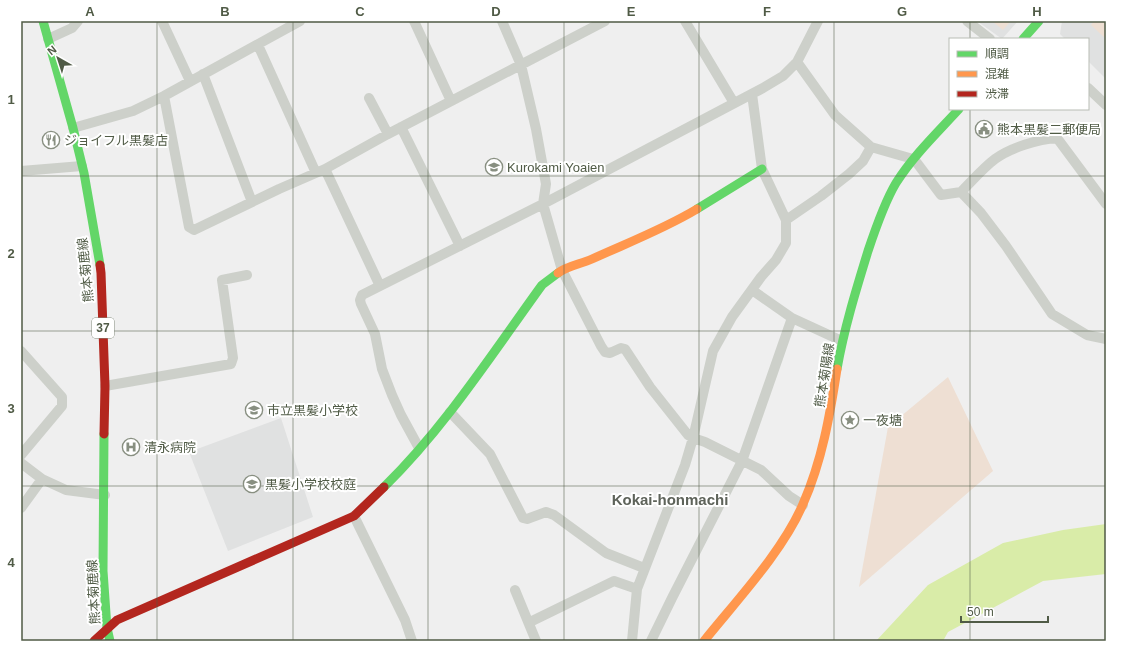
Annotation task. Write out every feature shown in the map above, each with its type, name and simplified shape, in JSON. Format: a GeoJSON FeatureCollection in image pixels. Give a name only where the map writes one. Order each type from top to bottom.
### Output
{"type":"FeatureCollection","features":[{"type":"Feature","properties":{"kind":"main road","name":"熊本菊鹿線"},"geometry":{"type":"LineString","coordinates":[[43,21],[82,166],[101,273],[105,386],[103,571],[110,641]]}},
{"type":"Feature","properties":{"kind":"main road"},"geometry":{"type":"LineString","coordinates":[[1028,37],[1039,21]]}},
{"type":"Feature","properties":{"kind":"main road","name":"熊本菊陽線"},"geometry":{"type":"LineString","coordinates":[[704,641],[765,565],[789,531],[803,505],[814,477],[829,421],[842,341],[855,292],[877,224],[895,184],[913,159],[958,110]]}},
{"type":"Feature","properties":{"kind":"main road"},"geometry":{"type":"LineString","coordinates":[[94,641],[117,620],[354,516],[402,469],[450,412],[542,285],[562,270],[582,263],[679,220],[762,169]]}},
{"type":"Feature","properties":{"kind":"street"},"geometry":{"type":"LineString","coordinates":[[48,39],[72,28],[78,21]]}},
{"type":"Feature","properties":{"kind":"street"},"geometry":{"type":"LineString","coordinates":[[162,21],[190,81]]}},
{"type":"Feature","properties":{"kind":"street"},"geometry":{"type":"LineString","coordinates":[[73,128],[133,111],[164,96],[300,21]]}},
{"type":"Feature","properties":{"kind":"street"},"geometry":{"type":"LineString","coordinates":[[414,21],[451,101]]}},
{"type":"Feature","properties":{"kind":"street"},"geometry":{"type":"LineString","coordinates":[[502,21],[521,65],[536,129],[546,184],[543,204],[562,270],[594,335],[605,352],[610,354],[621,348],[625,349],[650,387],[688,435],[761,470],[789,496],[803,505]]}},
{"type":"Feature","properties":{"kind":"street"},"geometry":{"type":"LineString","coordinates":[[164,96],[189,227],[194,230],[321,171],[401,127],[605,21]]}},
{"type":"Feature","properties":{"kind":"street"},"geometry":{"type":"LineString","coordinates":[[685,21],[734,103]]}},
{"type":"Feature","properties":{"kind":"street"},"geometry":{"type":"LineString","coordinates":[[420,448],[401,415],[382,369],[376,334],[361,304],[360,300],[362,295],[543,204],[752,94],[783,76],[797,62],[818,21]]}},
{"type":"Feature","properties":{"kind":"street"},"geometry":{"type":"LineString","coordinates":[[967,21],[989,38]]}},
{"type":"Feature","properties":{"kind":"street"},"geometry":{"type":"LineString","coordinates":[[258,45],[380,286]]}},
{"type":"Feature","properties":{"kind":"street"},"geometry":{"type":"LineString","coordinates":[[797,62],[836,115],[871,147],[913,159],[941,195],[961,192],[995,159],[1015,148],[1046,139],[1057,138],[1106,204]]}},
{"type":"Feature","properties":{"kind":"street"},"geometry":{"type":"LineString","coordinates":[[203,74],[252,202]]}},
{"type":"Feature","properties":{"kind":"street"},"geometry":{"type":"LineString","coordinates":[[1089,89],[1106,105]]}},
{"type":"Feature","properties":{"kind":"street"},"geometry":{"type":"LineString","coordinates":[[632,641],[637,589],[685,465],[693,438],[713,351],[732,317],[776,260],[786,243],[786,220],[762,169],[752,94]]}},
{"type":"Feature","properties":{"kind":"street"},"geometry":{"type":"LineString","coordinates":[[369,98],[388,134]]}},
{"type":"Feature","properties":{"kind":"street"},"geometry":{"type":"LineString","coordinates":[[401,127],[460,246]]}},
{"type":"Feature","properties":{"kind":"street"},"geometry":{"type":"LineString","coordinates":[[786,220],[821,196],[849,174],[863,161],[871,147]]}},
{"type":"Feature","properties":{"kind":"street"},"geometry":{"type":"LineString","coordinates":[[21,171],[82,166]]}},
{"type":"Feature","properties":{"kind":"street"},"geometry":{"type":"LineString","coordinates":[[961,192],[981,213],[1006,246],[1052,314],[1087,335],[1106,339]]}},
{"type":"Feature","properties":{"kind":"street"},"geometry":{"type":"LineString","coordinates":[[105,386],[231,364],[233,358],[222,280],[247,275]]}},
{"type":"Feature","properties":{"kind":"street"},"geometry":{"type":"LineString","coordinates":[[752,290],[792,318],[842,341]]}},
{"type":"Feature","properties":{"kind":"street"},"geometry":{"type":"LineString","coordinates":[[651,641],[742,461],[792,318]]}},
{"type":"Feature","properties":{"kind":"street"},"geometry":{"type":"LineString","coordinates":[[21,351],[62,398],[62,406],[21,456]]}},
{"type":"Feature","properties":{"kind":"street"},"geometry":{"type":"LineString","coordinates":[[450,412],[492,458],[523,518],[527,519],[546,512],[554,515],[606,553],[644,568]]}},
{"type":"Feature","properties":{"kind":"street"},"geometry":{"type":"LineString","coordinates":[[21,463],[42,479],[66,490],[105,495]]}},
{"type":"Feature","properties":{"kind":"street"},"geometry":{"type":"LineString","coordinates":[[21,508],[42,479]]}},
{"type":"Feature","properties":{"kind":"street"},"geometry":{"type":"LineString","coordinates":[[354,516],[405,620],[412,641]]}},
{"type":"Feature","properties":{"kind":"street"},"geometry":{"type":"LineString","coordinates":[[530,622],[614,581],[637,589]]}},
{"type":"Feature","properties":{"kind":"street"},"geometry":{"type":"LineString","coordinates":[[515,590],[530,622],[536,641]]}},
{"type":"Feature","properties":{"kind":"shaded area"},"geometry":{"type":"Polygon","coordinates":[[[977,21],[1018,21],[1003,38],[1001,38],[977,21]]]}},
{"type":"Feature","properties":{"kind":"shaded area"},"geometry":{"type":"Polygon","coordinates":[[[992,21],[1011,21],[1003,30],[992,21]]]}},
{"type":"Feature","properties":{"kind":"shaded area"},"geometry":{"type":"Polygon","coordinates":[[[1062,21],[1106,21],[1106,79],[1089,62],[1089,38],[1064,38],[1060,34],[1062,21]]]}},
{"type":"Feature","properties":{"kind":"shaded area"},"geometry":{"type":"Polygon","coordinates":[[[1094,21],[1106,21],[1104,26],[1106,27],[1106,39],[1091,25],[1094,21]]]}},
{"type":"Feature","properties":{"kind":"shaded area"},"geometry":{"type":"Polygon","coordinates":[[[948,377],[993,471],[859,587],[888,427],[948,377]]]}},
{"type":"Feature","properties":{"kind":"shaded area","name":"黒髪小学校校庭"},"geometry":{"type":"Polygon","coordinates":[[[281,418],[313,517],[228,551],[189,452],[281,418]]]}},
{"type":"Feature","properties":{"kind":"shaded area"},"geometry":{"type":"Polygon","coordinates":[[[1106,524],[1106,574],[1043,581],[948,632],[943,641],[876,641],[928,585],[1003,543],[1063,530],[1106,524]]]}},
{"type":"Feature","properties":{"kind":"traffic: fast"},"geometry":{"type":"LineString","coordinates":[[43,21],[84,173],[100,265]]}},
{"type":"Feature","properties":{"kind":"traffic: fast"},"geometry":{"type":"LineString","coordinates":[[1024,38],[1039,21]]}},
{"type":"Feature","properties":{"kind":"traffic: fast"},"geometry":{"type":"LineString","coordinates":[[837,369],[859,280],[880,217],[888,199],[896,183],[910,163],[958,110]]}},
{"type":"Feature","properties":{"kind":"traffic: fast"},"geometry":{"type":"LineString","coordinates":[[697,209],[762,169]]}},
{"type":"Feature","properties":{"kind":"traffic: fast"},"geometry":{"type":"LineString","coordinates":[[384,487],[448,415],[542,285],[558,273]]}},
{"type":"Feature","properties":{"kind":"traffic: fast"},"geometry":{"type":"LineString","coordinates":[[104,434],[103,571],[107,628],[110,641]]}},
{"type":"Feature","properties":{"kind":"traffic: slow"},"geometry":{"type":"LineString","coordinates":[[558,273],[645,236],[697,209]]}},
{"type":"Feature","properties":{"kind":"traffic: slow"},"geometry":{"type":"LineString","coordinates":[[704,641],[772,557],[794,522],[803,504],[810,488],[820,455],[828,421],[837,369]]}},
{"type":"Feature","properties":{"kind":"traffic: jam"},"geometry":{"type":"LineString","coordinates":[[100,265],[105,386],[104,434]]}},
{"type":"Feature","properties":{"kind":"traffic: jam"},"geometry":{"type":"LineString","coordinates":[[94,641],[117,620],[354,516],[384,487]]}},
{"type":"Feature","properties":{"kind":"place","name":"熊本黒髪二郵便局"},"geometry":{"type":"Point","coordinates":[984,129]}},
{"type":"Feature","properties":{"kind":"place","name":"ジョイフル黒髪店"},"geometry":{"type":"Point","coordinates":[51,140]}},
{"type":"Feature","properties":{"kind":"place","name":"Kurokami Yoaien"},"geometry":{"type":"Point","coordinates":[494,167]}},
{"type":"Feature","properties":{"kind":"place","name":"市立黒髪小学校"},"geometry":{"type":"Point","coordinates":[254,410]}},
{"type":"Feature","properties":{"kind":"place","name":"一夜塘"},"geometry":{"type":"Point","coordinates":[850,420]}},
{"type":"Feature","properties":{"kind":"place","name":"清永病院"},"geometry":{"type":"Point","coordinates":[131,447]}},
{"type":"Feature","properties":{"kind":"place","name":"黒髪小学校校庭"},"geometry":{"type":"Point","coordinates":[252,484]}},
{"type":"Feature","properties":{"kind":"district","name":"Kokai-honmachi"},"geometry":{"type":"Point","coordinates":[670,500]}}]}
